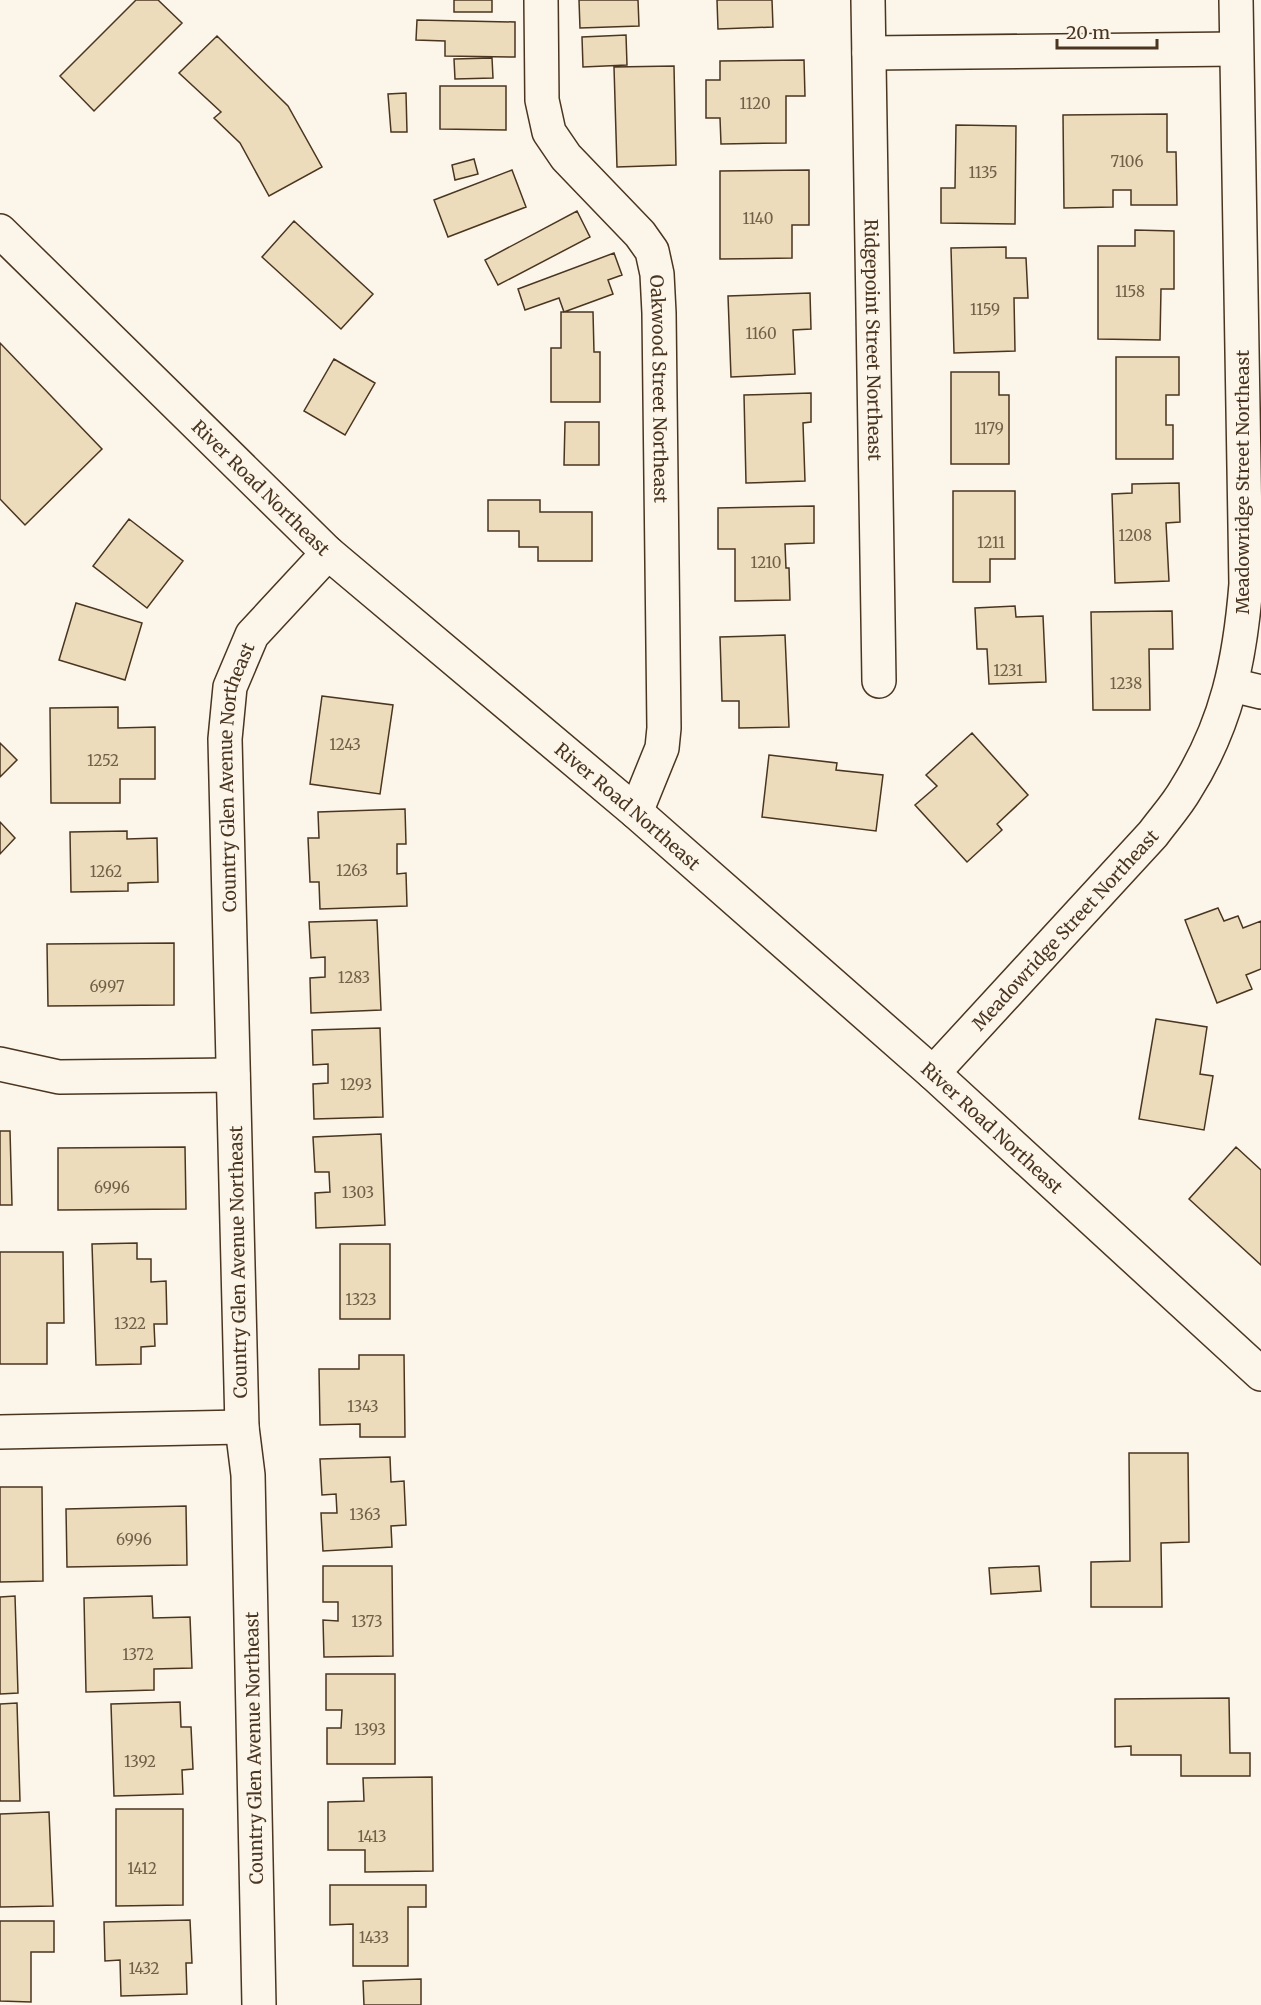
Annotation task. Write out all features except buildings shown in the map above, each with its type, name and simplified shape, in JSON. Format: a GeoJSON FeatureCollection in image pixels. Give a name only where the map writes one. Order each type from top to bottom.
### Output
{"type":"FeatureCollection","features":[{"type":"Feature","properties":{"kind":"street","name":"Oakwood Street Northeast"},"geometry":{"type":"LineString","coordinates":[[541,0],[542,100],[549,132],[566,158],[640,234],[652,251],[657,274],[664,728],[662,748],[636,812]]}},
{"type":"Feature","properties":{"kind":"street","name":"Ridgepoint Street Northeast"},"geometry":{"type":"LineString","coordinates":[[868,0],[879,681]]}},
{"type":"Feature","properties":{"kind":"street","name":"Meadowridge Street Northeast"},"geometry":{"type":"LineString","coordinates":[[933,1073],[1153,834],[1186,791],[1246,689],[1240,651],[1246,584],[1236,0]]}},
{"type":"Feature","properties":{"kind":"street"},"geometry":{"type":"LineString","coordinates":[[868,53],[1236,49]]}},
{"type":"Feature","properties":{"kind":"street","name":"River Road Northeast"},"geometry":{"type":"LineString","coordinates":[[0,231],[328,553],[636,812],[933,1073],[1261,1374]]}},
{"type":"Feature","properties":{"kind":"street","name":"Country Glen Avenue Northeast"},"geometry":{"type":"LineString","coordinates":[[259,2005],[248,1475],[242,1427],[225,739],[230,687],[252,635],[328,553]]}},
{"type":"Feature","properties":{"kind":"street"},"geometry":{"type":"LineString","coordinates":[[0,1064],[59,1077],[233,1075]]}},
{"type":"Feature","properties":{"kind":"street"},"geometry":{"type":"LineString","coordinates":[[0,1431],[242,1427]]}}]}
